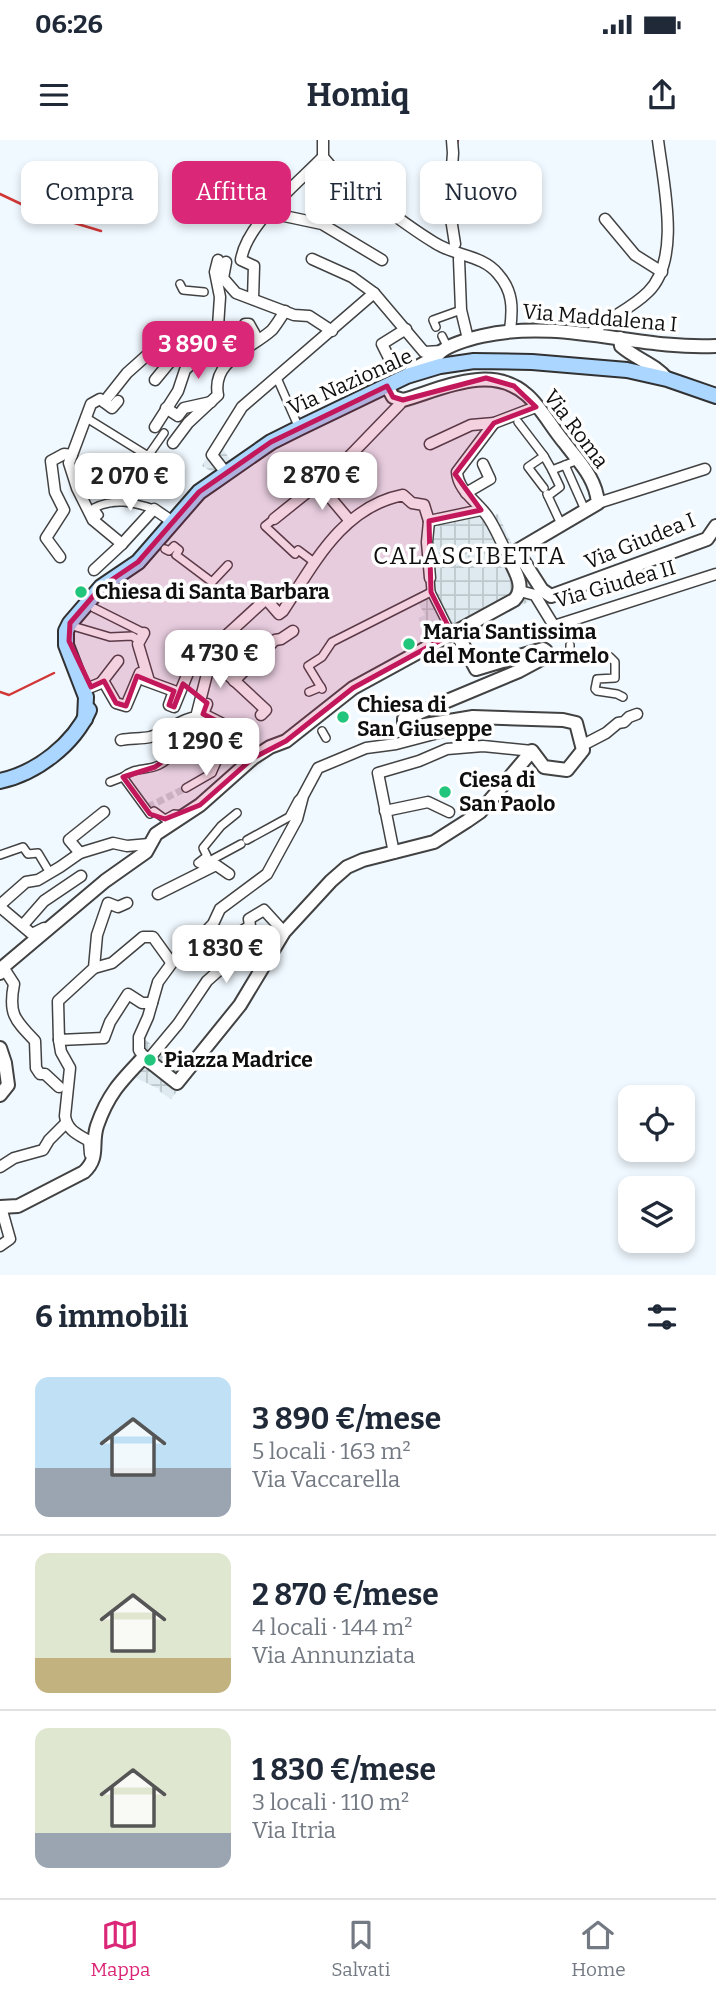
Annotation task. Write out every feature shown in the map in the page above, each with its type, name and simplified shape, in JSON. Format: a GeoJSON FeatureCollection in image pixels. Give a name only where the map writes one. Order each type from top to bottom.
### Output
{"type":"FeatureCollection","features":[{"type":"Feature","properties":{"kind":"main road","name":"Via Nazionale"},"geometry":{"type":"LineString","coordinates":[[73,625],[100,587],[160,545],[173,522],[199,492],[271,442],[407,376],[440,366],[496,360],[627,370],[667,379],[716,396]]}},
{"type":"Feature","properties":{"kind":"main road"},"geometry":{"type":"LineString","coordinates":[[0,781],[39,765],[75,736],[91,707],[96,685],[69,641],[73,625]]}},
{"type":"Feature","properties":{"kind":"main road"},"geometry":{"type":"LineString","coordinates":[[73,625],[66,631],[66,645],[86,697],[85,719]]}},
{"type":"Feature","properties":{"kind":"street"},"geometry":{"type":"LineString","coordinates":[[323,140],[323,157],[334,170],[438,245],[493,268],[508,287],[512,299],[510,330]]}},
{"type":"Feature","properties":{"kind":"street"},"geometry":{"type":"LineString","coordinates":[[452,140],[449,206],[455,244]]}},
{"type":"Feature","properties":{"kind":"street"},"geometry":{"type":"LineString","coordinates":[[591,332],[631,307],[654,286],[662,272],[667,253],[666,218],[658,140]]}},
{"type":"Feature","properties":{"kind":"street"},"geometry":{"type":"LineString","coordinates":[[291,191],[323,157]]}},
{"type":"Feature","properties":{"kind":"street"},"geometry":{"type":"LineString","coordinates":[[291,217],[322,224],[382,260]]}},
{"type":"Feature","properties":{"kind":"street"},"geometry":{"type":"LineString","coordinates":[[605,219],[635,255],[662,272]]}},
{"type":"Feature","properties":{"kind":"street"},"geometry":{"type":"LineString","coordinates":[[253,299],[254,266],[240,260],[256,224]]}},
{"type":"Feature","properties":{"kind":"street"},"geometry":{"type":"LineString","coordinates":[[312,259],[352,277],[374,292],[424,352],[444,345]]}},
{"type":"Feature","properties":{"kind":"street"},"geometry":{"type":"LineString","coordinates":[[459,259],[461,310],[468,339]]}},
{"type":"Feature","properties":{"kind":"street"},"geometry":{"type":"LineString","coordinates":[[85,418],[148,456],[160,430],[166,408],[178,391],[185,370],[217,340],[219,291],[215,272],[222,261],[223,278],[236,293],[294,315],[309,316],[332,331]]}},
{"type":"Feature","properties":{"kind":"street"},"geometry":{"type":"LineString","coordinates":[[180,284],[183,290],[204,292]]}},
{"type":"Feature","properties":{"kind":"street"},"geometry":{"type":"LineString","coordinates":[[226,474],[212,455],[242,407],[374,292]]}},
{"type":"Feature","properties":{"kind":"street"},"geometry":{"type":"LineString","coordinates":[[436,327],[433,320],[461,310]]}},
{"type":"Feature","properties":{"kind":"street"},"geometry":{"type":"LineString","coordinates":[[173,443],[188,423],[215,398],[215,383],[223,368],[273,328],[285,311]]}},
{"type":"Feature","properties":{"kind":"street"},"geometry":{"type":"LineString","coordinates":[[122,544],[93,520],[77,488],[69,463],[91,404],[99,402],[155,348],[183,354],[204,332],[223,344],[241,331],[245,324],[248,324],[258,341]]}},
{"type":"Feature","properties":{"kind":"street"},"geometry":{"type":"LineString","coordinates":[[390,360],[382,344],[406,329]]}},
{"type":"Feature","properties":{"kind":"street","name":"Via Maddalena I"},"geometry":{"type":"LineString","coordinates":[[407,376],[414,368],[436,357],[444,345],[510,330],[591,332],[620,338],[716,346]]}},
{"type":"Feature","properties":{"kind":"street"},"geometry":{"type":"LineString","coordinates":[[620,338],[621,346],[626,351],[660,370],[667,379]]}},
{"type":"Feature","properties":{"kind":"street"},"geometry":{"type":"LineString","coordinates":[[155,380],[178,352]]}},
{"type":"Feature","properties":{"kind":"street"},"geometry":{"type":"LineString","coordinates":[[277,377],[299,428]]}},
{"type":"Feature","properties":{"kind":"street","name":"Via Roma"},"geometry":{"type":"LineString","coordinates":[[387,386],[393,397],[403,400],[475,379],[486,378],[514,386],[526,394],[590,474],[598,503],[513,554]]}},
{"type":"Feature","properties":{"kind":"street"},"geometry":{"type":"LineString","coordinates":[[166,408],[178,416],[184,408],[215,398]]}},
{"type":"Feature","properties":{"kind":"street"},"geometry":{"type":"LineString","coordinates":[[99,402],[113,408],[118,401]]}},
{"type":"Feature","properties":{"kind":"street"},"geometry":{"type":"LineString","coordinates":[[314,562],[298,550],[295,554],[265,526],[353,454],[373,429],[400,404]]}},
{"type":"Feature","properties":{"kind":"street"},"geometry":{"type":"LineString","coordinates":[[430,444],[478,423],[494,423],[536,407]]}},
{"type":"Feature","properties":{"kind":"street"},"geometry":{"type":"LineString","coordinates":[[518,422],[544,456],[560,487],[546,493]]}},
{"type":"Feature","properties":{"kind":"street"},"geometry":{"type":"LineString","coordinates":[[59,1087],[36,1068],[35,1041],[16,1021],[10,1004],[14,984],[2,970],[105,881],[146,852],[156,834],[217,790],[253,758],[270,747],[319,728],[329,700],[514,600],[520,591],[513,554],[457,478],[457,472],[494,423]]}},
{"type":"Feature","properties":{"kind":"street"},"geometry":{"type":"LineString","coordinates":[[60,557],[46,538],[64,510],[55,492],[51,461],[64,454],[72,454]]}},
{"type":"Feature","properties":{"kind":"street"},"geometry":{"type":"LineString","coordinates":[[544,456],[528,467],[546,493],[561,524]]}},
{"type":"Feature","properties":{"kind":"street"},"geometry":{"type":"LineString","coordinates":[[552,470],[578,460]]}},
{"type":"Feature","properties":{"kind":"street"},"geometry":{"type":"LineString","coordinates":[[466,493],[490,480],[483,464]]}},
{"type":"Feature","properties":{"kind":"street"},"geometry":{"type":"LineString","coordinates":[[565,465],[585,510]]}},
{"type":"Feature","properties":{"kind":"street"},"geometry":{"type":"LineString","coordinates":[[598,503],[705,469]]}},
{"type":"Feature","properties":{"kind":"street"},"geometry":{"type":"LineString","coordinates":[[318,483],[350,521]]}},
{"type":"Feature","properties":{"kind":"street"},"geometry":{"type":"LineString","coordinates":[[121,740],[150,737],[196,716],[210,658],[265,599],[279,614],[283,611],[333,535],[350,521],[391,498],[403,495],[412,503],[424,505],[428,519],[430,592],[476,669],[543,649],[547,654],[544,659],[519,671],[404,719],[407,728],[476,717],[563,720],[576,723],[583,750],[568,771],[544,767],[532,751],[483,747],[447,749],[419,761],[377,773],[394,853]]}},
{"type":"Feature","properties":{"kind":"street"},"geometry":{"type":"LineString","coordinates":[[93,520],[99,516],[94,508],[108,501],[136,502],[154,509],[173,522]]}},
{"type":"Feature","properties":{"kind":"street"},"geometry":{"type":"LineString","coordinates":[[94,570],[154,509]]}},
{"type":"Feature","properties":{"kind":"street"},"geometry":{"type":"LineString","coordinates":[[428,519],[485,513]]}},
{"type":"Feature","properties":{"kind":"street","name":"Via Giudea I"},"geometry":{"type":"LineString","coordinates":[[513,554],[542,590],[551,596],[711,537],[716,526]]}},
{"type":"Feature","properties":{"kind":"street"},"geometry":{"type":"LineString","coordinates":[[160,545],[169,551],[174,546],[179,550],[176,555],[212,582],[228,565]]}},
{"type":"Feature","properties":{"kind":"street","name":"Via Giudea II"},"geometry":{"type":"LineString","coordinates":[[520,591],[535,595],[554,626],[716,574]]}},
{"type":"Feature","properties":{"kind":"street"},"geometry":{"type":"LineString","coordinates":[[309,692],[321,688],[308,666],[322,657],[332,642],[430,592]]}},
{"type":"Feature","properties":{"kind":"street"},"geometry":{"type":"LineString","coordinates":[[94,608],[142,637]]}},
{"type":"Feature","properties":{"kind":"street"},"geometry":{"type":"LineString","coordinates":[[73,625],[110,637],[142,637]]}},
{"type":"Feature","properties":{"kind":"street"},"geometry":{"type":"LineString","coordinates":[[234,681],[275,640],[293,631]]}},
{"type":"Feature","properties":{"kind":"street"},"geometry":{"type":"LineString","coordinates":[[142,637],[138,644],[150,681]]}},
{"type":"Feature","properties":{"kind":"street"},"geometry":{"type":"LineString","coordinates":[[570,645],[570,658],[610,657],[615,662],[615,678],[597,679],[594,689],[623,698]]}},
{"type":"Feature","properties":{"kind":"street"},"geometry":{"type":"LineString","coordinates":[[96,685],[106,684],[116,703],[126,706],[140,673],[144,680],[174,691],[169,705],[174,707],[190,668],[203,652],[265,710],[261,715]]}},
{"type":"Feature","properties":{"kind":"street"},"geometry":{"type":"LineString","coordinates":[[96,685],[118,661]]}},
{"type":"Feature","properties":{"kind":"street"},"geometry":{"type":"LineString","coordinates":[[110,782],[141,768],[155,767],[187,746],[214,738],[231,738],[240,733],[233,727],[227,731],[221,728],[220,723],[202,715],[207,704],[202,699]]}},
{"type":"Feature","properties":{"kind":"street"},"geometry":{"type":"LineString","coordinates":[[583,746],[618,723],[638,714]]}},
{"type":"Feature","properties":{"kind":"street"},"geometry":{"type":"LineString","coordinates":[[476,717],[476,723],[396,744],[366,748],[318,768],[303,796],[297,819],[267,874],[220,909],[213,924],[171,962],[158,982],[139,1037],[139,1050],[146,1059],[177,1083],[240,1005],[284,932],[346,867],[434,842],[480,812],[532,751]]}},
{"type":"Feature","properties":{"kind":"street"},"geometry":{"type":"LineString","coordinates":[[187,746],[191,756],[202,752]]}},
{"type":"Feature","properties":{"kind":"street"},"geometry":{"type":"LineString","coordinates":[[186,788],[212,774],[220,755]]}},
{"type":"Feature","properties":{"kind":"street"},"geometry":{"type":"LineString","coordinates":[[122,777],[150,814],[154,811],[165,820],[174,814],[184,815]]}},
{"type":"Feature","properties":{"kind":"street"},"geometry":{"type":"LineString","coordinates":[[237,813],[221,826],[203,848],[207,856],[198,863],[199,866],[289,817],[303,796]]}},
{"type":"Feature","properties":{"kind":"street"},"geometry":{"type":"LineString","coordinates":[[385,811],[428,803],[449,812]]}},
{"type":"Feature","properties":{"kind":"street"},"geometry":{"type":"LineString","coordinates":[[80,853],[69,840],[104,812]]}},
{"type":"Feature","properties":{"kind":"street"},"geometry":{"type":"LineString","coordinates":[[51,926],[32,934],[0,906],[26,882],[38,880],[80,853],[113,843],[127,846],[149,844]]}},
{"type":"Feature","properties":{"kind":"street"},"geometry":{"type":"LineString","coordinates":[[0,855],[23,846],[28,854],[38,853],[50,873]]}},
{"type":"Feature","properties":{"kind":"street"},"geometry":{"type":"LineString","coordinates":[[158,894],[216,865],[229,874]]}},
{"type":"Feature","properties":{"kind":"street"},"geometry":{"type":"LineString","coordinates":[[23,925],[44,901],[80,876]]}},
{"type":"Feature","properties":{"kind":"street"},"geometry":{"type":"LineString","coordinates":[[94,968],[97,935],[108,903],[118,907],[127,903]]}},
{"type":"Feature","properties":{"kind":"street"},"geometry":{"type":"LineString","coordinates":[[250,958],[236,935],[250,926],[249,919],[264,910],[284,932]]}},
{"type":"Feature","properties":{"kind":"street"},"geometry":{"type":"LineString","coordinates":[[89,1167],[89,1141],[73,1132],[66,1123],[69,1068],[61,1052],[59,1040],[58,1001],[94,968],[112,962],[143,937],[153,937],[171,962]]}},
{"type":"Feature","properties":{"kind":"street"},"geometry":{"type":"LineString","coordinates":[[0,1246],[9,1239],[0,1207],[18,1206],[89,1167],[95,1157],[94,1138],[97,1126],[113,1089],[157,1049],[178,1024],[207,981],[225,965],[250,958],[268,960]]}},
{"type":"Feature","properties":{"kind":"street"},"geometry":{"type":"LineString","coordinates":[[59,1040],[104,1038],[110,1022],[128,993],[142,1003],[152,1003]]}},
{"type":"Feature","properties":{"kind":"street"},"geometry":{"type":"LineString","coordinates":[[0,1048],[8,1085],[0,1096]]}},
{"type":"Feature","properties":{"kind":"street"},"geometry":{"type":"LineString","coordinates":[[0,1167],[14,1158],[43,1150],[66,1123]]}},
{"type":"Feature","properties":{"kind":"highlighted area"},"geometry":{"type":"Polygon","coordinates":[[[486,378],[514,386],[536,407],[494,423],[455,474],[481,510],[429,521],[431,592],[452,634],[353,688],[286,741],[253,758],[200,805],[165,819],[150,814],[123,777],[155,767],[181,748],[237,731],[203,714],[207,703],[183,684],[174,707],[169,705],[174,691],[137,676],[126,706],[116,703],[104,681],[91,687],[69,641],[70,623],[101,587],[138,562],[199,492],[271,442],[387,386],[393,397],[403,400],[486,378]]]}},
{"type":"Feature","properties":{"kind":"shaded area"},"geometry":{"type":"Polygon","coordinates":[[[217,439],[235,468],[216,474],[202,466],[217,439]]]}},
{"type":"Feature","properties":{"kind":"shaded area"},"geometry":{"type":"Polygon","coordinates":[[[477,505],[488,517],[498,514],[540,596],[489,622],[494,632],[463,645],[456,632],[437,643],[424,621],[420,622],[418,618],[425,615],[416,599],[429,593],[423,520],[432,515],[477,505]]]}},
{"type":"Feature","properties":{"kind":"shaded area","name":"Piazza Madrice"},"geometry":{"type":"Polygon","coordinates":[[[137,1037],[142,1037],[189,1076],[171,1099],[159,1089],[130,1075],[128,1070],[137,1037]]]}},
{"type":"Feature","properties":{"kind":"waterway"},"geometry":{"type":"LineString","coordinates":[[457,144],[458,140]]}},
{"type":"Feature","properties":{"kind":"waterway"},"geometry":{"type":"LineString","coordinates":[[0,194],[38,212],[101,231]]}},
{"type":"Feature","properties":{"kind":"waterway"},"geometry":{"type":"LineString","coordinates":[[0,692],[9,695],[54,673]]}},
{"type":"Feature","properties":{"kind":"tunnel"},"geometry":{"type":"LineString","coordinates":[[148,807],[186,788]]}},
{"type":"Feature","properties":{"kind":"place","name":"Chiesa di Santa Barbara"},"geometry":{"type":"Point","coordinates":[81,592]}},
{"type":"Feature","properties":{"kind":"place","name":"Maria Santissima del Monte Carmelo"},"geometry":{"type":"Point","coordinates":[409,644]}},
{"type":"Feature","properties":{"kind":"place","name":"Chiesa di San Giuseppe"},"geometry":{"type":"Point","coordinates":[343,717]}},
{"type":"Feature","properties":{"kind":"place","name":"Ciesa di San Paolo"},"geometry":{"type":"Point","coordinates":[445,792]}},
{"type":"Feature","properties":{"kind":"place","name":"Piazza Madrice"},"geometry":{"type":"Point","coordinates":[150,1060]}},
{"type":"Feature","properties":{"kind":"district","name":"CALASCIBETTA"},"geometry":{"type":"Point","coordinates":[470,556]}}]}
